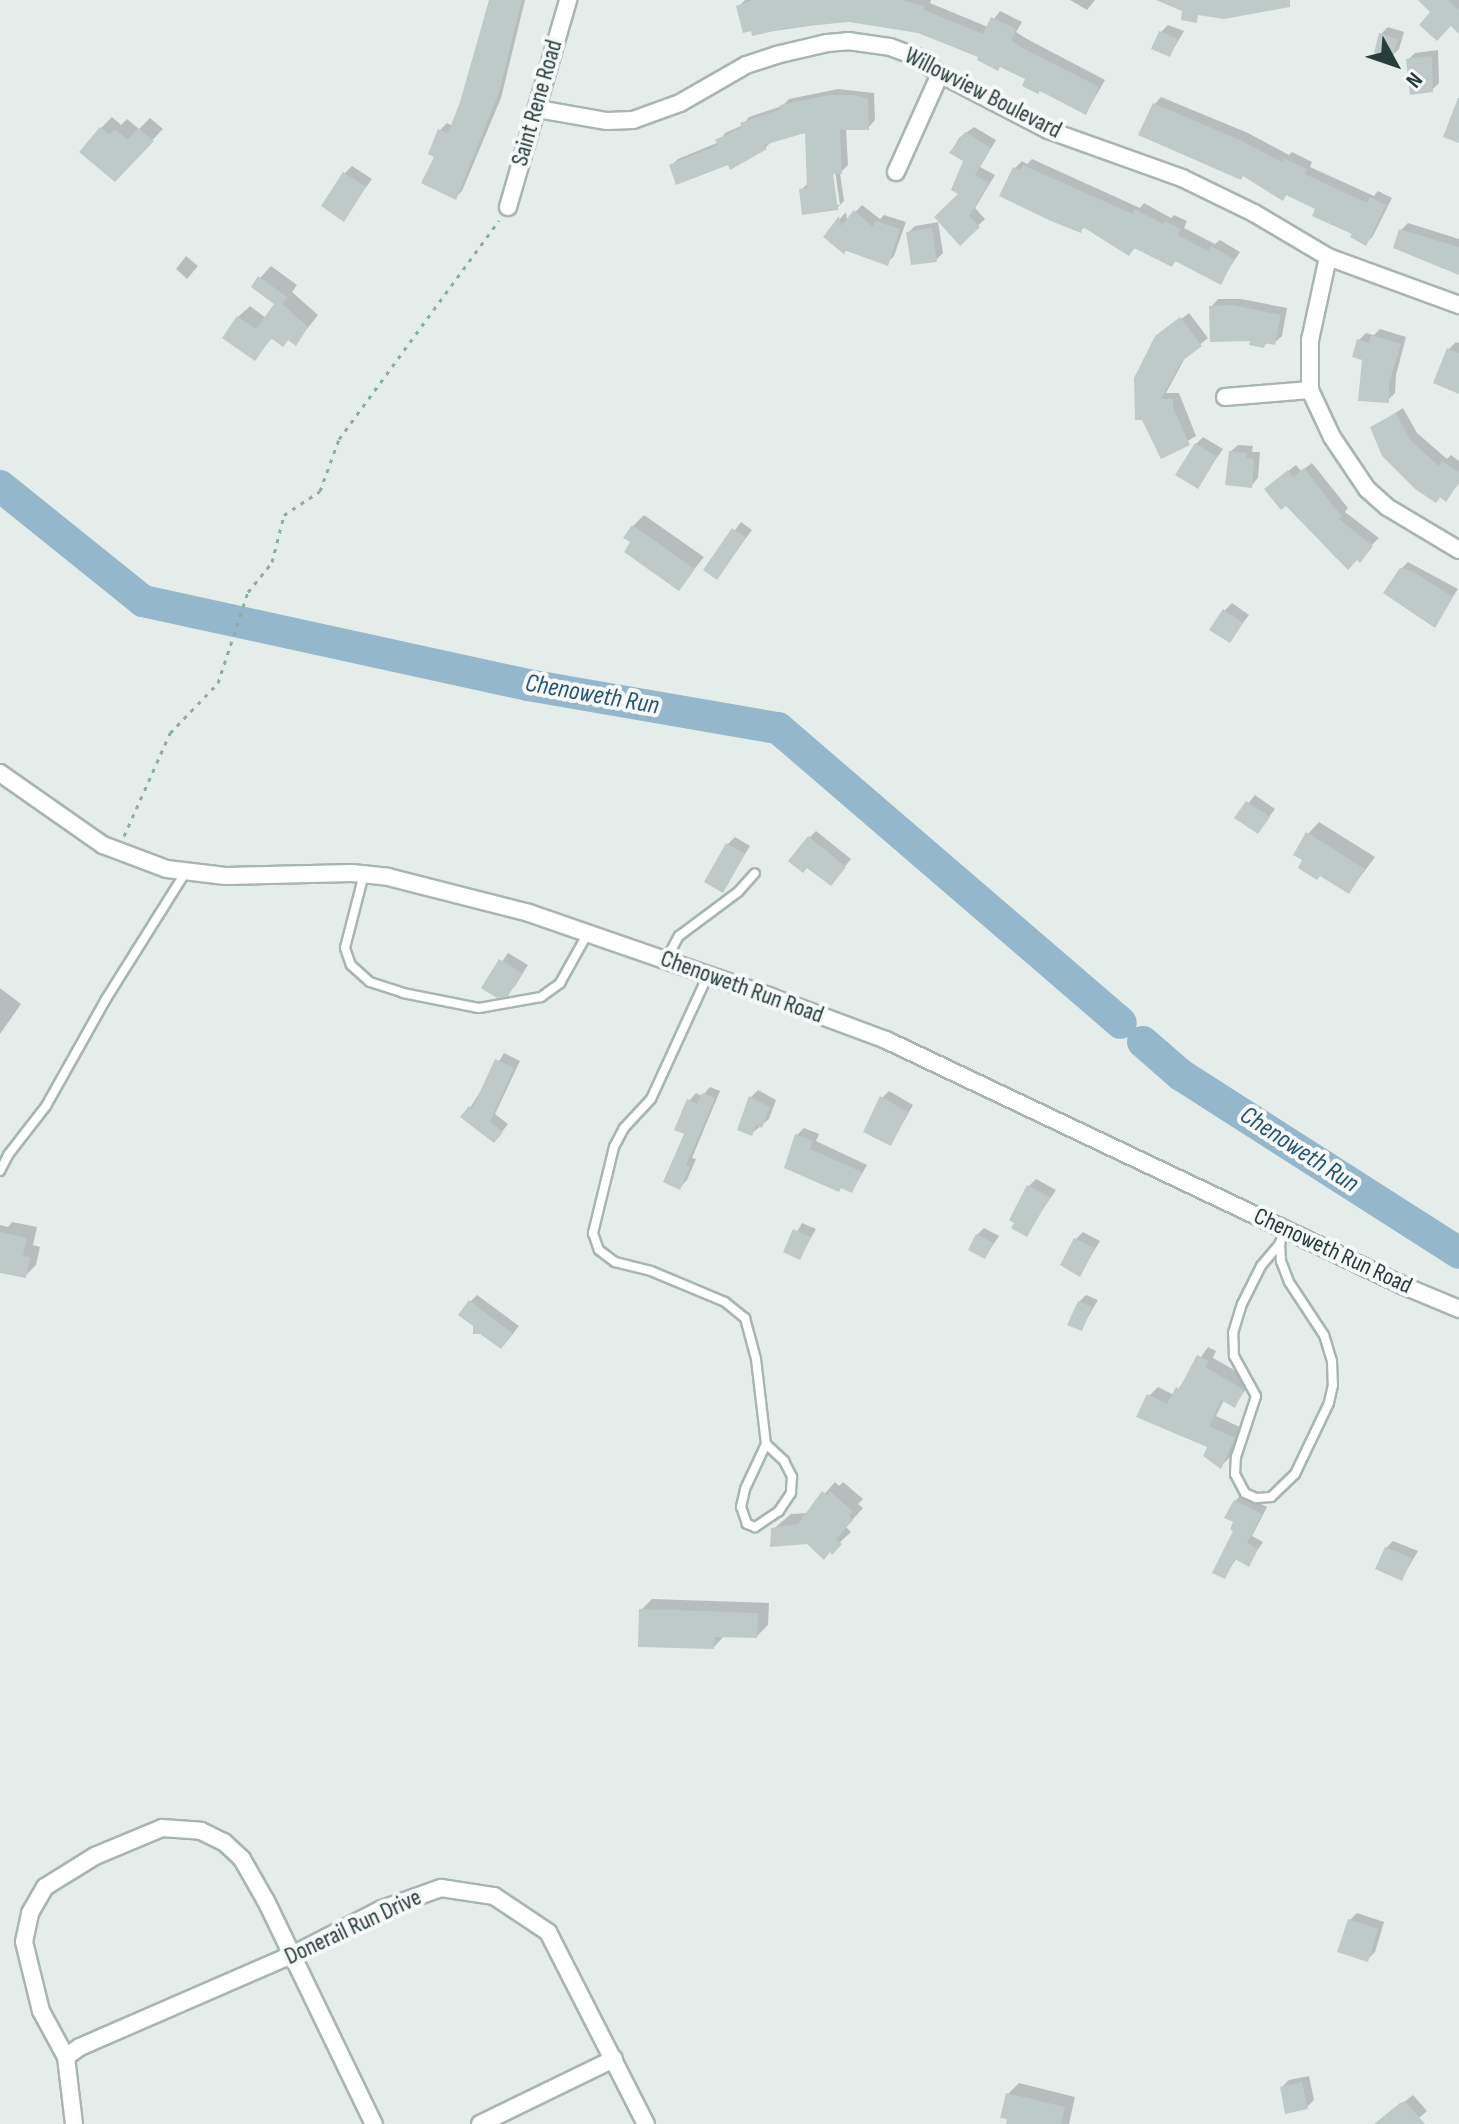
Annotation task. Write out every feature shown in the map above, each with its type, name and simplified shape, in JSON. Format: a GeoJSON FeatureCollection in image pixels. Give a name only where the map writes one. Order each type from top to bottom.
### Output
{"type":"FeatureCollection","features":[{"type":"Feature","properties":{"kind":"street","name":"Saint Rene Road"},"geometry":{"type":"LineString","coordinates":[[508,207],[568,0]]}},
{"type":"Feature","properties":{"kind":"street","name":"Willowview Boulevard"},"geometry":{"type":"LineString","coordinates":[[538,109],[607,121],[633,120],[680,103],[746,65],[827,43],[859,42],[890,47],[915,56],[940,74],[1048,130],[1182,178],[1254,213],[1328,257],[1459,305]]}},
{"type":"Feature","properties":{"kind":"street"},"geometry":{"type":"LineString","coordinates":[[896,172],[940,74]]}},
{"type":"Feature","properties":{"kind":"street"},"geometry":{"type":"LineString","coordinates":[[1328,257],[1310,340],[1310,390],[1332,437],[1367,489],[1387,507],[1459,550]]}},
{"type":"Feature","properties":{"kind":"street"},"geometry":{"type":"LineString","coordinates":[[1225,397],[1310,390]]}},
{"type":"Feature","properties":{"kind":"street","name":"Chenoweth Run Road"},"geometry":{"type":"LineString","coordinates":[[0,773],[115,850],[185,873],[364,874],[481,899],[588,932],[886,1040],[1282,1236],[1459,1309]]}},
{"type":"Feature","properties":{"kind":"street"},"geometry":{"type":"LineString","coordinates":[[74,2124],[66,2057],[41,2011],[24,1942],[30,1913],[45,1887],[95,1856],[162,1828],[201,1831],[224,1842],[242,1859],[374,2124]]}},
{"type":"Feature","properties":{"kind":"street","name":"Donerail Run Drive"},"geometry":{"type":"LineString","coordinates":[[66,2057],[80,2047],[292,1955],[382,1909],[441,1888],[494,1896],[548,1932],[646,2124]]}},
{"type":"Feature","properties":{"kind":"street"},"geometry":{"type":"LineString","coordinates":[[480,2124],[614,2059]]}},
{"type":"Feature","properties":{"kind":"lane"},"geometry":{"type":"LineString","coordinates":[[0,1171],[8,1155],[46,1106],[106,999],[185,873]]}},
{"type":"Feature","properties":{"kind":"lane"},"geometry":{"type":"LineString","coordinates":[[666,960],[679,936],[738,892],[755,873]]}},
{"type":"Feature","properties":{"kind":"lane"},"geometry":{"type":"LineString","coordinates":[[364,874],[345,948],[351,965],[370,982],[403,993],[479,1008],[541,997],[560,983],[588,932]]}},
{"type":"Feature","properties":{"kind":"lane"},"geometry":{"type":"LineString","coordinates":[[708,975],[651,1099],[624,1128],[614,1147],[593,1233],[599,1250],[615,1262],[651,1271],[725,1302],[745,1318],[756,1359],[766,1444],[745,1489],[741,1507],[747,1524],[755,1527],[779,1511],[791,1493],[792,1477],[784,1461],[766,1444]]}},
{"type":"Feature","properties":{"kind":"lane"},"geometry":{"type":"LineString","coordinates":[[1282,1236],[1281,1261],[1289,1282],[1324,1335],[1332,1361],[1333,1385],[1329,1403],[1295,1474],[1271,1497],[1256,1498],[1245,1493],[1235,1474],[1236,1457],[1256,1396],[1234,1356],[1233,1333],[1242,1304],[1261,1266],[1282,1236]]}},
{"type":"Feature","properties":{"kind":"path"},"geometry":{"type":"LineString","coordinates":[[115,850],[170,733],[221,678],[244,603],[255,582],[272,562],[284,515],[320,491],[339,439],[508,207]]}},
{"type":"Feature","properties":{"kind":"building"},"geometry":{"type":"Polygon","coordinates":[[[489,0],[522,0],[499,93],[456,200],[421,183],[434,157],[428,154],[438,129],[448,133],[460,102],[489,0]]]}},
{"type":"Feature","properties":{"kind":"building"},"geometry":{"type":"Polygon","coordinates":[[[753,0],[901,0],[925,6],[924,10],[983,34],[991,17],[1016,29],[1011,40],[1019,46],[1099,87],[1086,115],[1040,91],[1038,94],[1022,86],[1025,79],[1000,67],[998,71],[977,60],[978,57],[918,33],[849,22],[786,28],[752,36],[751,31],[743,33],[736,6],[753,0]]]}},
{"type":"Feature","properties":{"kind":"building"},"geometry":{"type":"Polygon","coordinates":[[[1156,0],[1290,0],[1290,7],[1224,19],[1198,15],[1197,23],[1181,20],[1182,11],[1156,0]]]}},
{"type":"Feature","properties":{"kind":"building"},"geometry":{"type":"Polygon","coordinates":[[[1418,0],[1448,0],[1459,10],[1459,34],[1451,26],[1437,41],[1419,25],[1430,12],[1418,0]]]}},
{"type":"Feature","properties":{"kind":"building"},"geometry":{"type":"Polygon","coordinates":[[[1159,31],[1178,39],[1170,57],[1151,49],[1159,31]]]}},
{"type":"Feature","properties":{"kind":"building"},"geometry":{"type":"Polygon","coordinates":[[[1379,33],[1398,39],[1392,58],[1374,53],[1379,33]]]}},
{"type":"Feature","properties":{"kind":"building"},"geometry":{"type":"Polygon","coordinates":[[[1432,56],[1433,92],[1410,95],[1406,59],[1432,56]]]}},
{"type":"Feature","properties":{"kind":"building"},"geometry":{"type":"Polygon","coordinates":[[[830,95],[854,95],[868,99],[869,130],[840,130],[842,174],[833,174],[838,210],[802,215],[799,189],[807,188],[805,133],[764,145],[767,149],[730,170],[728,165],[676,185],[669,165],[718,145],[715,140],[742,127],[740,123],[781,109],[780,105],[830,95]]]}},
{"type":"Feature","properties":{"kind":"building"},"geometry":{"type":"Polygon","coordinates":[[[1459,98],[1459,143],[1443,137],[1459,98]]]}},
{"type":"Feature","properties":{"kind":"building"},"geometry":{"type":"Polygon","coordinates":[[[1153,103],[1240,140],[1282,162],[1283,158],[1307,169],[1305,174],[1367,203],[1370,197],[1386,205],[1366,246],[1350,237],[1352,234],[1312,216],[1315,209],[1286,195],[1283,201],[1243,176],[1241,180],[1138,135],[1153,103]]]}},
{"type":"Feature","properties":{"kind":"building"},"geometry":{"type":"Polygon","coordinates":[[[100,127],[109,135],[115,129],[128,140],[138,128],[154,141],[115,182],[79,152],[100,127]]]}},
{"type":"Feature","properties":{"kind":"building"},"geometry":{"type":"Polygon","coordinates":[[[965,132],[991,148],[975,175],[989,183],[969,216],[980,227],[960,246],[934,217],[958,194],[951,190],[963,161],[949,153],[965,132]]]}},
{"type":"Feature","properties":{"kind":"building"},"geometry":{"type":"Polygon","coordinates":[[[1023,165],[1133,214],[1135,209],[1163,224],[1165,221],[1181,229],[1178,235],[1208,251],[1211,246],[1234,259],[1221,285],[1175,261],[1172,267],[1134,248],[1129,256],[1083,227],[1081,233],[999,196],[1013,167],[1020,170],[1023,165]]]}},
{"type":"Feature","properties":{"kind":"building"},"geometry":{"type":"Polygon","coordinates":[[[343,172],[366,187],[344,222],[321,206],[343,172]]]}},
{"type":"Feature","properties":{"kind":"building"},"geometry":{"type":"Polygon","coordinates":[[[854,210],[873,227],[875,221],[900,229],[888,266],[844,250],[845,255],[823,237],[839,216],[841,226],[854,210]]]}},
{"type":"Feature","properties":{"kind":"building"},"geometry":{"type":"Polygon","coordinates":[[[932,228],[937,262],[911,265],[906,232],[932,228]]]}},
{"type":"Feature","properties":{"kind":"building"},"geometry":{"type":"Polygon","coordinates":[[[1399,229],[1459,247],[1459,275],[1393,248],[1399,229]]]}},
{"type":"Feature","properties":{"kind":"building"},"geometry":{"type":"Polygon","coordinates":[[[258,276],[287,297],[282,304],[308,327],[296,346],[288,340],[283,347],[271,338],[255,361],[222,338],[237,316],[256,329],[274,304],[251,287],[258,276]]]}},
{"type":"Feature","properties":{"kind":"building"},"geometry":{"type":"Polygon","coordinates":[[[1233,305],[1281,315],[1275,345],[1265,343],[1264,348],[1249,345],[1250,341],[1210,342],[1209,306],[1233,305]]]}},
{"type":"Feature","properties":{"kind":"building"},"geometry":{"type":"Polygon","coordinates":[[[1180,317],[1202,346],[1181,362],[1161,399],[1173,399],[1173,408],[1190,445],[1161,459],[1142,420],[1135,420],[1134,378],[1155,336],[1180,317]]]}},
{"type":"Feature","properties":{"kind":"building"},"geometry":{"type":"Polygon","coordinates":[[[1371,335],[1401,344],[1389,383],[1389,403],[1358,401],[1362,360],[1352,357],[1357,339],[1369,343],[1371,335]]]}},
{"type":"Feature","properties":{"kind":"building"},"geometry":{"type":"Polygon","coordinates":[[[1447,348],[1459,353],[1459,394],[1433,383],[1447,348]]]}},
{"type":"Feature","properties":{"kind":"building"},"geometry":{"type":"Polygon","coordinates":[[[1396,413],[1410,440],[1439,466],[1442,461],[1459,472],[1459,482],[1446,502],[1440,497],[1436,503],[1415,489],[1382,456],[1370,427],[1396,413]]]}},
{"type":"Feature","properties":{"kind":"building"},"geometry":{"type":"Polygon","coordinates":[[[1195,443],[1217,457],[1198,489],[1175,475],[1195,443]]]}},
{"type":"Feature","properties":{"kind":"building"},"geometry":{"type":"Polygon","coordinates":[[[1229,451],[1247,453],[1246,458],[1254,459],[1252,488],[1225,485],[1229,451]]]}},
{"type":"Feature","properties":{"kind":"building"},"geometry":{"type":"Polygon","coordinates":[[[1304,468],[1342,517],[1339,519],[1373,546],[1360,563],[1357,560],[1348,570],[1286,506],[1281,510],[1264,489],[1288,470],[1293,477],[1304,468]]]}},
{"type":"Feature","properties":{"kind":"building"},"geometry":{"type":"Polygon","coordinates":[[[632,525],[695,569],[679,591],[624,552],[630,542],[623,538],[632,525]]]}},
{"type":"Feature","properties":{"kind":"building"},"geometry":{"type":"Polygon","coordinates":[[[732,528],[746,538],[717,580],[703,570],[732,528]]]}},
{"type":"Feature","properties":{"kind":"building"},"geometry":{"type":"Polygon","coordinates":[[[1400,568],[1412,571],[1453,597],[1435,628],[1383,593],[1400,568]]]}},
{"type":"Feature","properties":{"kind":"building"},"geometry":{"type":"Polygon","coordinates":[[[1223,609],[1243,623],[1230,643],[1209,630],[1223,609]]]}},
{"type":"Feature","properties":{"kind":"building"},"geometry":{"type":"Polygon","coordinates":[[[1246,801],[1270,817],[1258,834],[1234,818],[1246,801]]]}},
{"type":"Feature","properties":{"kind":"building"},"geometry":{"type":"Polygon","coordinates":[[[1306,832],[1365,869],[1349,894],[1320,876],[1317,880],[1298,868],[1302,860],[1293,855],[1306,832]]]}},
{"type":"Feature","properties":{"kind":"building"},"geometry":{"type":"Polygon","coordinates":[[[808,836],[846,867],[831,886],[807,868],[803,873],[788,861],[808,836]]]}},
{"type":"Feature","properties":{"kind":"building"},"geometry":{"type":"Polygon","coordinates":[[[726,843],[745,854],[723,893],[704,882],[726,843]]]}},
{"type":"Feature","properties":{"kind":"building"},"geometry":{"type":"Polygon","coordinates":[[[499,959],[522,973],[508,996],[497,998],[481,988],[499,959]]]}},
{"type":"Feature","properties":{"kind":"building"},"geometry":{"type":"Polygon","coordinates":[[[495,1059],[514,1068],[490,1122],[503,1132],[494,1143],[460,1117],[469,1106],[472,1109],[495,1059]]]}},
{"type":"Feature","properties":{"kind":"building"},"geometry":{"type":"Polygon","coordinates":[[[702,1093],[715,1098],[686,1165],[690,1167],[680,1190],[663,1182],[684,1134],[674,1130],[687,1099],[697,1104],[702,1093]]]}},
{"type":"Feature","properties":{"kind":"building"},"geometry":{"type":"Polygon","coordinates":[[[749,1096],[770,1107],[762,1128],[756,1125],[752,1136],[737,1130],[749,1096]]]}},
{"type":"Feature","properties":{"kind":"building"},"geometry":{"type":"Polygon","coordinates":[[[880,1096],[908,1112],[891,1146],[863,1132],[880,1096]]]}},
{"type":"Feature","properties":{"kind":"building"},"geometry":{"type":"Polygon","coordinates":[[[795,1134],[813,1141],[810,1149],[862,1172],[852,1193],[841,1188],[839,1192],[784,1168],[795,1134]]]}},
{"type":"Feature","properties":{"kind":"building"},"geometry":{"type":"Polygon","coordinates":[[[1027,1185],[1050,1197],[1027,1237],[1011,1228],[1014,1223],[1009,1220],[1027,1185]]]}},
{"type":"Feature","properties":{"kind":"building"},"geometry":{"type":"Polygon","coordinates":[[[793,1229],[811,1237],[800,1260],[783,1252],[793,1229]]]}},
{"type":"Feature","properties":{"kind":"building"},"geometry":{"type":"Polygon","coordinates":[[[0,1232],[27,1238],[23,1256],[30,1257],[26,1278],[0,1273],[0,1232]]]}},
{"type":"Feature","properties":{"kind":"building"},"geometry":{"type":"Polygon","coordinates":[[[976,1234],[993,1243],[985,1259],[968,1250],[976,1234]]]}},
{"type":"Feature","properties":{"kind":"building"},"geometry":{"type":"Polygon","coordinates":[[[1074,1238],[1095,1248],[1080,1277],[1060,1265],[1074,1238]]]}},
{"type":"Feature","properties":{"kind":"building"},"geometry":{"type":"Polygon","coordinates":[[[469,1300],[513,1334],[501,1349],[480,1334],[473,1334],[473,1326],[458,1315],[469,1300]]]}},
{"type":"Feature","properties":{"kind":"building"},"geometry":{"type":"Polygon","coordinates":[[[1078,1301],[1092,1307],[1082,1331],[1067,1325],[1078,1301]]]}},
{"type":"Feature","properties":{"kind":"building"},"geometry":{"type":"Polygon","coordinates":[[[1197,1355],[1209,1361],[1205,1367],[1244,1390],[1235,1408],[1221,1400],[1209,1426],[1235,1438],[1221,1469],[1203,1456],[1207,1447],[1136,1417],[1147,1394],[1167,1404],[1176,1387],[1179,1389],[1197,1355]]]}},
{"type":"Feature","properties":{"kind":"building"},"geometry":{"type":"Polygon","coordinates":[[[822,1491],[827,1495],[830,1491],[853,1512],[849,1516],[853,1520],[836,1539],[842,1544],[832,1555],[830,1552],[824,1560],[807,1544],[770,1547],[771,1528],[798,1524],[822,1491]]]}},
{"type":"Feature","properties":{"kind":"building"},"geometry":{"type":"Polygon","coordinates":[[[1234,1500],[1262,1514],[1247,1543],[1258,1549],[1249,1567],[1235,1559],[1225,1579],[1212,1573],[1233,1531],[1230,1529],[1233,1522],[1224,1518],[1234,1500]]]}},
{"type":"Feature","properties":{"kind":"building"},"geometry":{"type":"Polygon","coordinates":[[[1385,1547],[1412,1558],[1402,1581],[1375,1569],[1385,1547]]]}},
{"type":"Feature","properties":{"kind":"building"},"geometry":{"type":"Polygon","coordinates":[[[639,1609],[758,1613],[757,1638],[715,1637],[714,1649],[638,1647],[639,1609]]]}},
{"type":"Feature","properties":{"kind":"building"},"geometry":{"type":"Polygon","coordinates":[[[1348,1919],[1378,1929],[1368,1962],[1337,1952],[1348,1919]]]}},
{"type":"Feature","properties":{"kind":"building"},"geometry":{"type":"Polygon","coordinates":[[[1302,2082],[1308,2109],[1285,2114],[1280,2087],[1302,2082]]]}},
{"type":"Feature","properties":{"kind":"building"},"geometry":{"type":"Polygon","coordinates":[[[1006,2093],[1065,2107],[1061,2124],[1006,2124],[1007,2119],[1000,2118],[1006,2093]]]}},
{"type":"Feature","properties":{"kind":"building"},"geometry":{"type":"Polygon","coordinates":[[[1405,2101],[1425,2124],[1374,2124],[1400,2103],[1405,2101]]]}},
{"type":"Feature","properties":{"kind":"waterway","name":"Chenoweth Run"},"geometry":{"type":"LineString","coordinates":[[0,486],[143,601],[528,685],[778,728],[1121,1023]]}},
{"type":"Feature","properties":{"kind":"waterway","name":"Chenoweth Run"},"geometry":{"type":"LineString","coordinates":[[1143,1042],[1181,1075],[1459,1253]]}}]}
